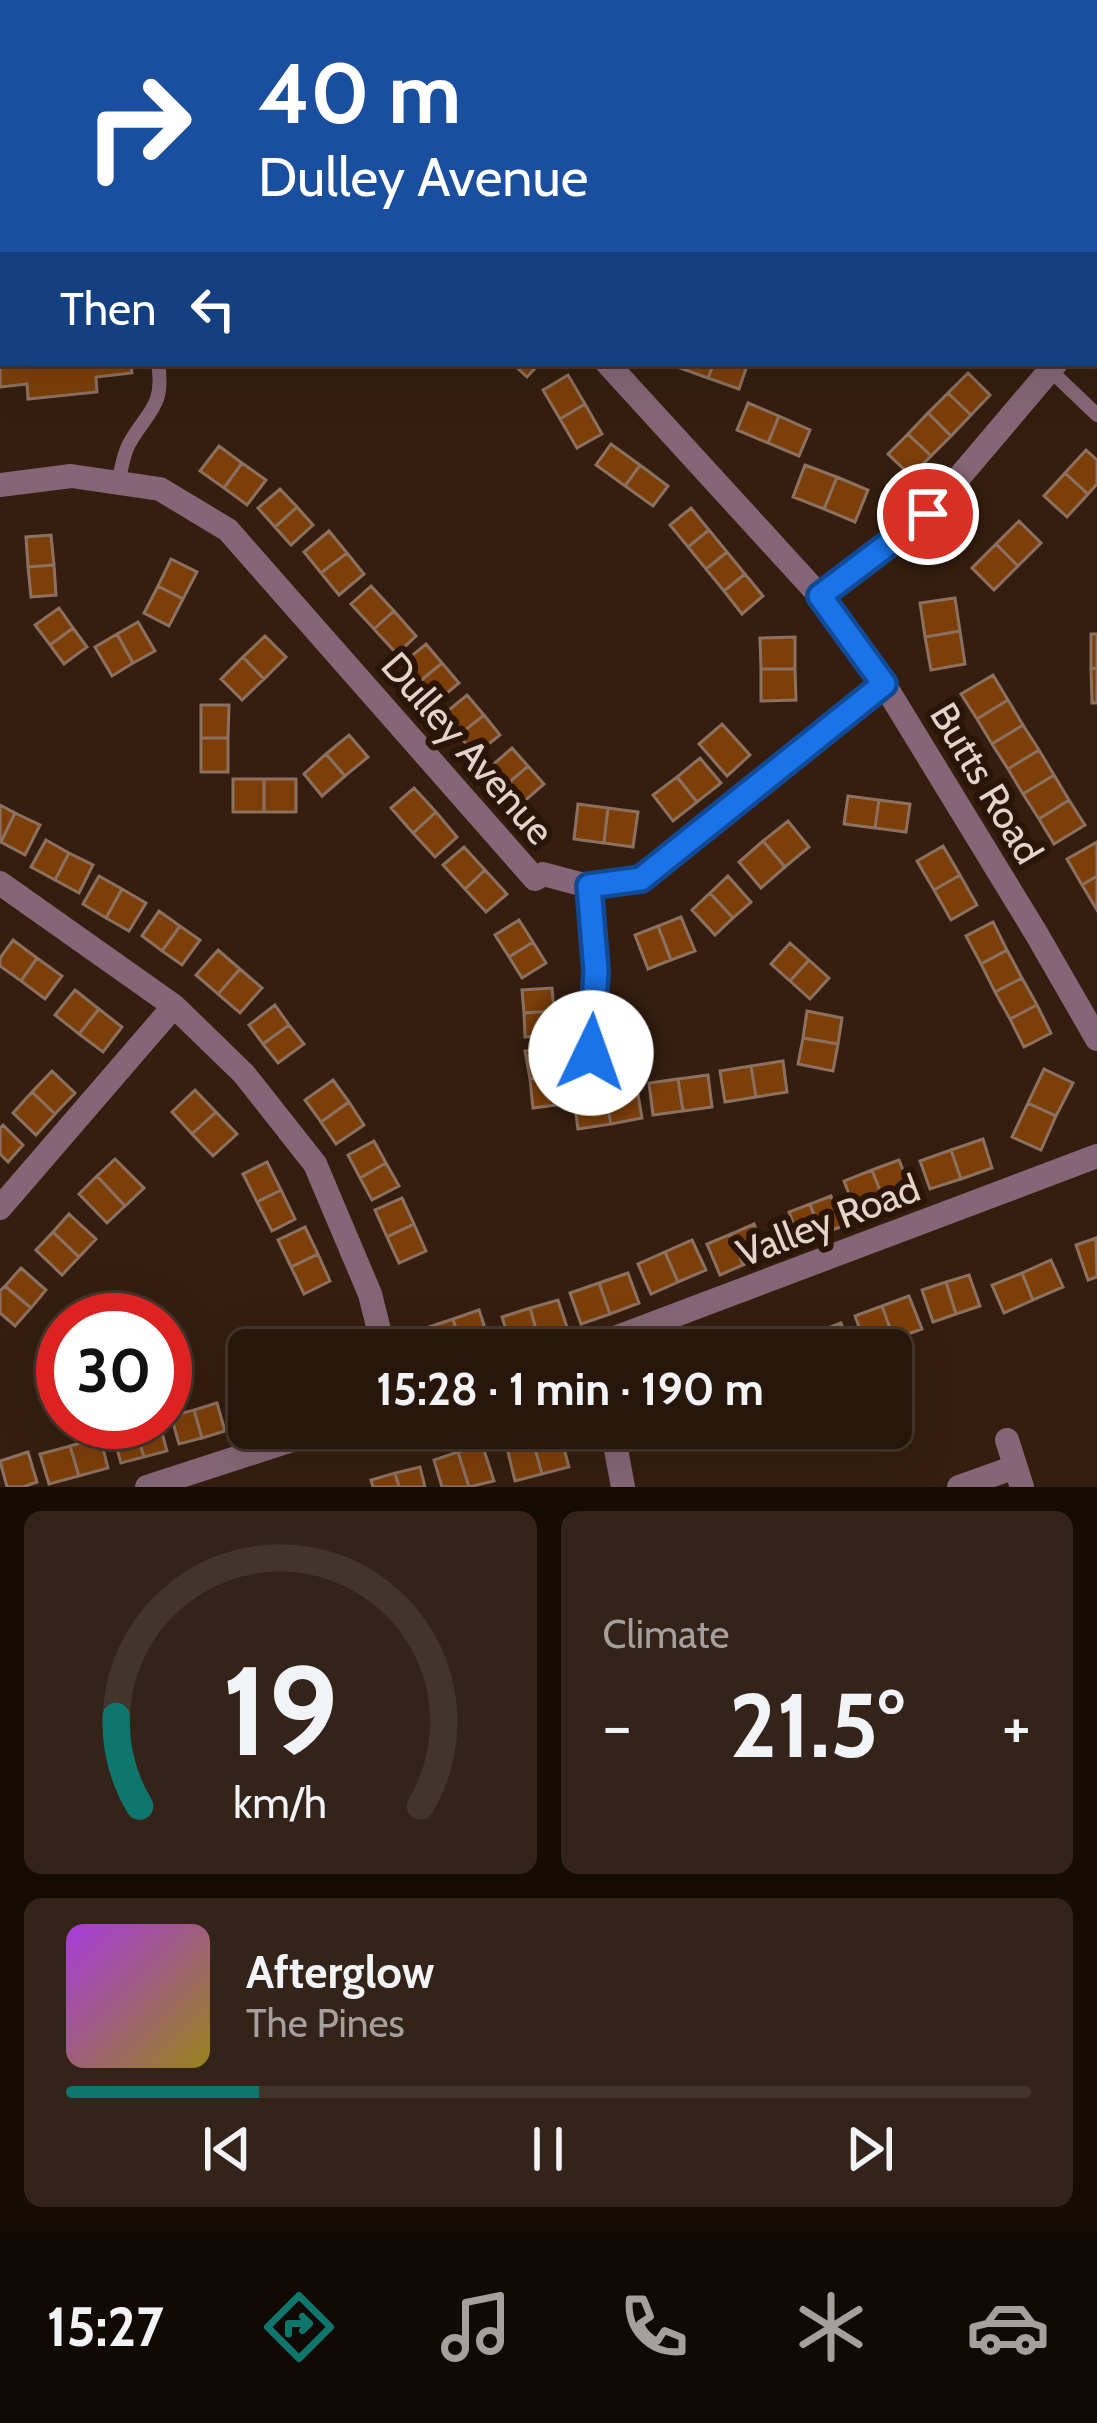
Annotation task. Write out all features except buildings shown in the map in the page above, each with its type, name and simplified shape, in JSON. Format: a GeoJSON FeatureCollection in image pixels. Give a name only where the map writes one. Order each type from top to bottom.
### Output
{"type":"FeatureCollection","features":[{"type":"Feature","properties":{"kind":"street","name":"Butts Road"},"geometry":{"type":"LineString","coordinates":[[610,366],[820,596],[884,684],[1097,1039]]}},
{"type":"Feature","properties":{"kind":"street"},"geometry":{"type":"LineString","coordinates":[[820,596],[928,514],[1053,366]]}},
{"type":"Feature","properties":{"kind":"street","name":"Dulley Avenue"},"geometry":{"type":"LineString","coordinates":[[0,484],[71,476],[160,489],[228,530],[535,879],[543,874],[589,886],[641,879],[884,684]]}},
{"type":"Feature","properties":{"kind":"street"},"geometry":{"type":"LineString","coordinates":[[0,883],[174,1006],[244,1074],[315,1164],[370,1294],[379,1329]]}},
{"type":"Feature","properties":{"kind":"street"},"geometry":{"type":"LineString","coordinates":[[589,886],[596,971],[591,1053]]}},
{"type":"Feature","properties":{"kind":"street"},"geometry":{"type":"LineString","coordinates":[[0,1208],[174,1006]]}},
{"type":"Feature","properties":{"kind":"street","name":"Valley Road"},"geometry":{"type":"LineString","coordinates":[[642,1329],[1097,1156]]}},
{"type":"Feature","properties":{"kind":"street"},"geometry":{"type":"LineString","coordinates":[[959,1487],[1018,1477],[1007,1440]]}},
{"type":"Feature","properties":{"kind":"street"},"geometry":{"type":"LineString","coordinates":[[146,1487],[264,1449]]}},
{"type":"Feature","properties":{"kind":"street"},"geometry":{"type":"LineString","coordinates":[[616,1449],[623,1487]]}},
{"type":"Feature","properties":{"kind":"lane"},"geometry":{"type":"LineString","coordinates":[[118,483],[127,448],[150,416],[162,388],[158,366]]}},
{"type":"Feature","properties":{"kind":"lane"},"geometry":{"type":"LineString","coordinates":[[1053,366],[1097,416]]}},
{"type":"Feature","properties":{"kind":"route"},"geometry":{"type":"LineString","coordinates":[[591,1053],[596,971],[589,886],[641,879],[884,684],[820,596],[928,514]]}}]}
